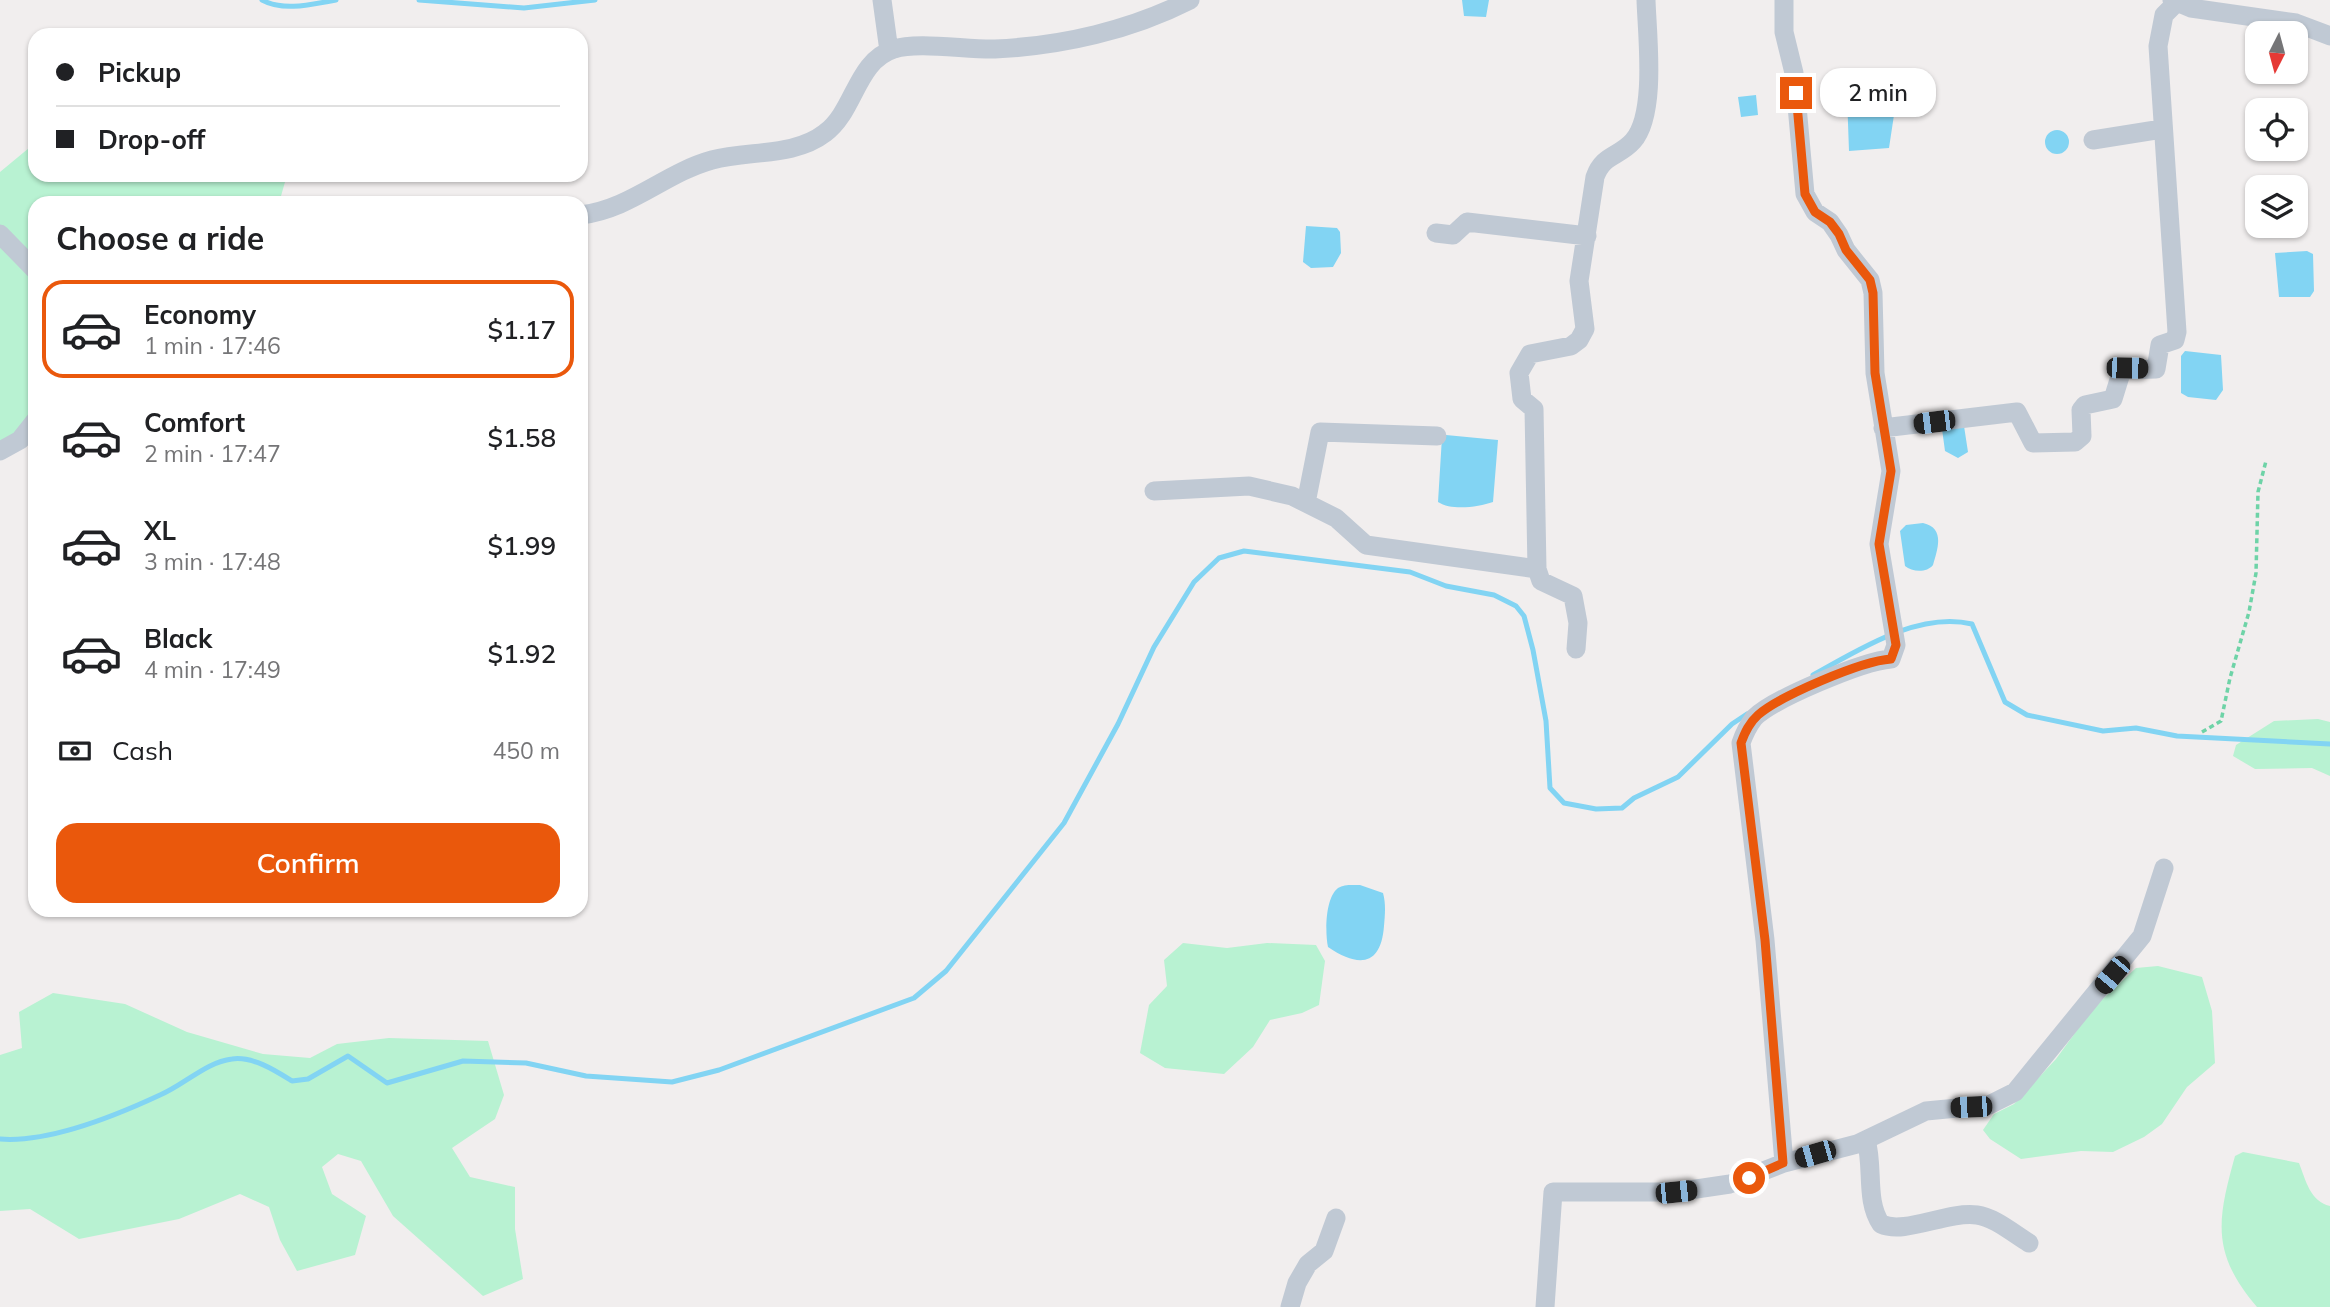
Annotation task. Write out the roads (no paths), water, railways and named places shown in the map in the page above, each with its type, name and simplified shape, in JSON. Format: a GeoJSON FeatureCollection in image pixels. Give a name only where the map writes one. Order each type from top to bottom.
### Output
{"type":"FeatureCollection","features":[{"type":"Feature","properties":{"kind":"street"},"geometry":{"type":"LineString","coordinates":[[882,0],[889,51]]}},
{"type":"Feature","properties":{"kind":"street"},"geometry":{"type":"LineString","coordinates":[[1576,649],[1578,623],[1573,596],[1541,581],[1537,569],[1534,409],[1522,398],[1519,373],[1530,354],[1571,346],[1579,340],[1585,329],[1579,281],[1600,164],[1634,140],[1641,125],[1648,62],[1646,0]]}},
{"type":"Feature","properties":{"kind":"street"},"geometry":{"type":"LineString","coordinates":[[1783,1163],[1765,940],[1741,743],[1746,728],[1765,710],[1849,668],[1891,659],[1896,645],[1879,544],[1891,471],[1875,373],[1870,280],[1846,250],[1830,222],[1815,212],[1805,194],[1794,73],[1784,32],[1784,0]]}},
{"type":"Feature","properties":{"kind":"street"},"geometry":{"type":"LineString","coordinates":[[588,213],[626,204],[696,165],[730,156],[789,148],[823,135],[842,117],[873,62],[889,51],[903,47],[997,49],[1087,36],[1137,23],[1180,2]]}},
{"type":"Feature","properties":{"kind":"street"},"geometry":{"type":"LineString","coordinates":[[1883,428],[2017,412],[2033,443],[2075,442],[2082,436],[2081,410],[2085,405],[2113,399],[2122,370],[2156,369],[2160,345],[2175,340],[2177,332],[2158,47],[2164,15],[2174,2],[2297,23],[2330,36]]}},
{"type":"Feature","properties":{"kind":"street"},"geometry":{"type":"LineString","coordinates":[[2093,140],[2162,130]]}},
{"type":"Feature","properties":{"kind":"street"},"geometry":{"type":"LineString","coordinates":[[1437,233],[1453,235],[1467,222],[1587,236]]}},
{"type":"Feature","properties":{"kind":"street"},"geometry":{"type":"LineString","coordinates":[[0,234],[28,263]]}},
{"type":"Feature","properties":{"kind":"street"},"geometry":{"type":"LineString","coordinates":[[0,451],[20,440],[28,430]]}},
{"type":"Feature","properties":{"kind":"street"},"geometry":{"type":"LineString","coordinates":[[1306,503],[1320,432],[1437,436]]}},
{"type":"Feature","properties":{"kind":"street"},"geometry":{"type":"LineString","coordinates":[[1154,491],[1249,486],[1292,496],[1336,518],[1366,545],[1537,569]]}},
{"type":"Feature","properties":{"kind":"street"},"geometry":{"type":"LineString","coordinates":[[1545,1307],[1553,1192],[1703,1189],[1749,1178],[1783,1163],[1866,1140],[1926,1111],[1989,1105],[2015,1092],[2142,936],[2164,868]]}},
{"type":"Feature","properties":{"kind":"street"},"geometry":{"type":"LineString","coordinates":[[1866,1140],[1871,1156],[1872,1203],[1881,1224],[1904,1227],[1930,1219],[1978,1215],[2029,1243]]}},
{"type":"Feature","properties":{"kind":"street"},"geometry":{"type":"LineString","coordinates":[[1290,1307],[1297,1283],[1308,1264],[1324,1251],[1336,1218]]}},
{"type":"Feature","properties":{"kind":"water"},"geometry":{"type":"Polygon","coordinates":[[[1462,0],[1489,0],[1486,17],[1464,16],[1462,0]]]}},
{"type":"Feature","properties":{"kind":"water"},"geometry":{"type":"Polygon","coordinates":[[[1756,95],[1758,115],[1741,117],[1738,97],[1756,95]]]}},
{"type":"Feature","properties":{"kind":"water"},"geometry":{"type":"Polygon","coordinates":[[[1847,96],[1891,96],[1894,115],[1889,148],[1849,151],[1847,96]]]}},
{"type":"Feature","properties":{"kind":"water"},"geometry":{"type":"Polygon","coordinates":[[[2057,130],[2065,134],[2069,142],[2065,150],[2057,154],[2049,150],[2045,142],[2049,134],[2057,130]]]}},
{"type":"Feature","properties":{"kind":"water"},"geometry":{"type":"Polygon","coordinates":[[[1306,226],[1337,228],[1340,232],[1341,253],[1333,267],[1311,268],[1303,262],[1306,226]]]}},
{"type":"Feature","properties":{"kind":"water"},"geometry":{"type":"Polygon","coordinates":[[[2307,251],[2313,254],[2314,291],[2310,297],[2279,297],[2275,253],[2307,251]]]}},
{"type":"Feature","properties":{"kind":"water"},"geometry":{"type":"Polygon","coordinates":[[[2185,351],[2221,355],[2223,390],[2216,400],[2188,397],[2181,393],[2181,356],[2185,351]]]}},
{"type":"Feature","properties":{"kind":"water"},"geometry":{"type":"Polygon","coordinates":[[[1964,426],[1968,452],[1958,458],[1945,451],[1942,429],[1964,426]]]}},
{"type":"Feature","properties":{"kind":"water"},"geometry":{"type":"Polygon","coordinates":[[[1446,435],[1498,440],[1493,502],[1473,507],[1458,507],[1438,502],[1442,437],[1446,435]]]}},
{"type":"Feature","properties":{"kind":"water"},"geometry":{"type":"Polygon","coordinates":[[[1923,523],[1935,529],[1938,546],[1933,565],[1927,569],[1915,570],[1905,566],[1900,531],[1906,525],[1923,523]]]}},
{"type":"Feature","properties":{"kind":"water"},"geometry":{"type":"Polygon","coordinates":[[[1360,885],[1383,893],[1385,909],[1382,939],[1378,949],[1373,956],[1359,960],[1339,954],[1328,947],[1326,925],[1328,907],[1338,888],[1360,885]]]}},
{"type":"Feature","properties":{"kind":"waterway"},"geometry":{"type":"LineString","coordinates":[[262,0],[280,6],[336,0]]}},
{"type":"Feature","properties":{"kind":"waterway"},"geometry":{"type":"LineString","coordinates":[[419,0],[524,8],[595,0]]}},
{"type":"Feature","properties":{"kind":"waterway"},"geometry":{"type":"LineString","coordinates":[[0,1139],[39,1137],[103,1119],[169,1091],[213,1064],[232,1059],[256,1062],[292,1081],[308,1079],[348,1056],[387,1083],[463,1061],[526,1063],[586,1076],[672,1082],[719,1070],[914,998],[946,971],[1064,823],[1118,724],[1154,647],[1194,582],[1219,558],[1244,551],[1410,572],[1446,586],[1494,595],[1516,606],[1524,616],[1533,650],[1546,721],[1550,788],[1564,803],[1596,809],[1622,808],[1634,798],[1678,777],[1732,724],[1747,714]]}},
{"type":"Feature","properties":{"kind":"waterway"},"geometry":{"type":"LineString","coordinates":[[1813,675],[1890,635],[1931,623],[1952,621],[1972,624],[2005,702],[2027,715],[2103,731],[2136,728],[2177,736],[2330,744]]}}]}
